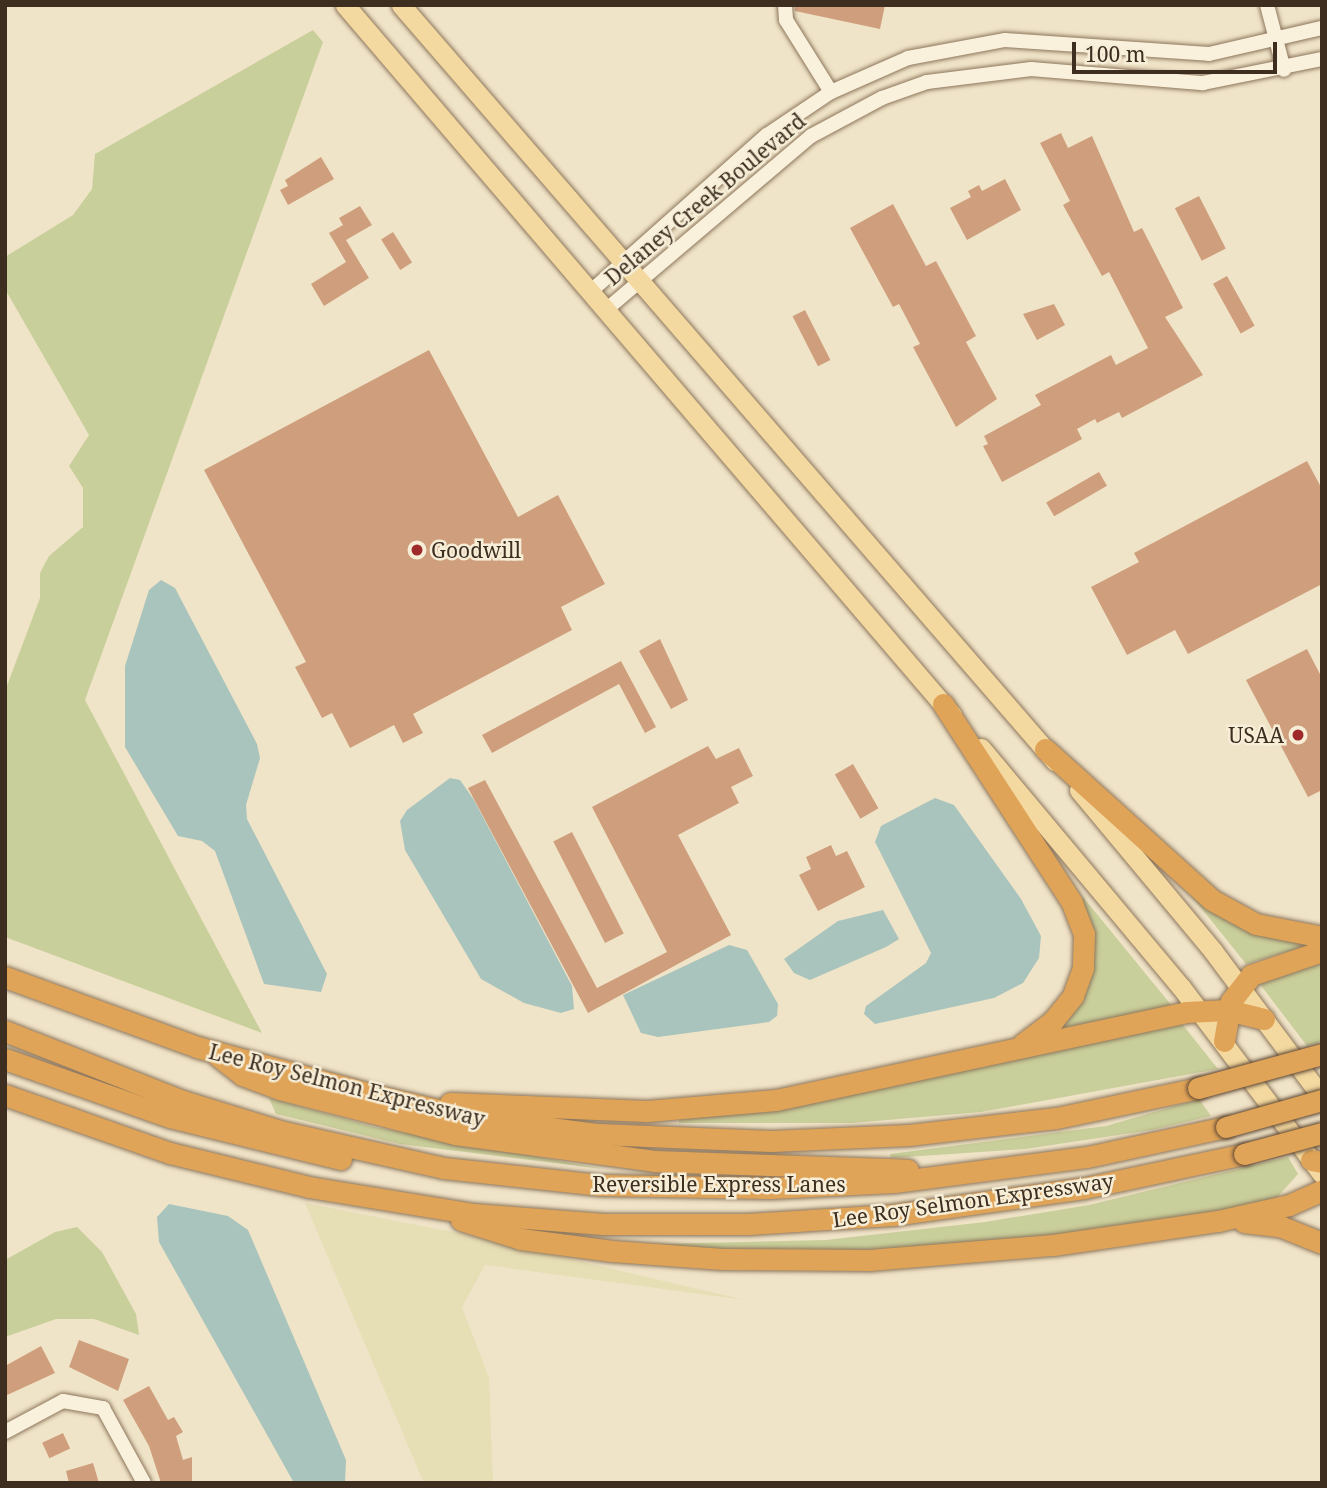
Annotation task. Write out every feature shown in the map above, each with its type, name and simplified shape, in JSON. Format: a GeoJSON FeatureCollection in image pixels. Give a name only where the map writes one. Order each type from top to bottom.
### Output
{"type":"FeatureCollection","features":[{"type":"Feature","properties":{"kind":"highway"},"geometry":{"type":"LineString","coordinates":[[943,704],[1072,902],[1084,934],[1083,968],[1073,996],[1053,1021],[1016,1049]]}},
{"type":"Feature","properties":{"kind":"highway"},"geometry":{"type":"LineString","coordinates":[[1045,749],[1212,900],[1256,924],[1322,937]]}},
{"type":"Feature","properties":{"kind":"highway"},"geometry":{"type":"LineString","coordinates":[[1224,1041],[1228,1010],[1240,987],[1256,971],[1322,951]]}},
{"type":"Feature","properties":{"kind":"highway","name":"Lee Roy Selmon Expressway"},"geometry":{"type":"LineString","coordinates":[[5,977],[205,1049],[258,1072],[474,1118],[586,1133],[771,1141],[981,1127],[1198,1088],[1322,1054]]}},
{"type":"Feature","properties":{"kind":"highway"},"geometry":{"type":"LineString","coordinates":[[406,1102],[574,1110],[698,1108],[815,1094],[1199,1010],[1228,1010],[1264,1019]]}},
{"type":"Feature","properties":{"kind":"highway","name":"Reversible Express Lanes"},"geometry":{"type":"LineString","coordinates":[[5,1031],[228,1115],[288,1141],[444,1168],[601,1185],[691,1188],[948,1176],[1087,1157],[1226,1127],[1322,1098]]}},
{"type":"Feature","properties":{"kind":"highway"},"geometry":{"type":"LineString","coordinates":[[5,1059],[238,1137],[288,1141]]}},
{"type":"Feature","properties":{"kind":"highway"},"geometry":{"type":"LineString","coordinates":[[258,1072],[413,1125],[569,1152],[948,1176]]}},
{"type":"Feature","properties":{"kind":"highway","name":"Lee Roy Selmon Expressway"},"geometry":{"type":"LineString","coordinates":[[5,1095],[124,1139],[309,1187],[433,1209],[604,1224],[820,1221],[1084,1188],[1244,1154],[1322,1133]]}},
{"type":"Feature","properties":{"kind":"highway"},"geometry":{"type":"LineString","coordinates":[[433,1209],[497,1233],[566,1246],[778,1261],[1009,1249],[1218,1221],[1281,1207],[1322,1190]]}},
{"type":"Feature","properties":{"kind":"highway"},"geometry":{"type":"LineString","coordinates":[[1218,1221],[1269,1224],[1322,1243]]}},
{"type":"Feature","properties":{"kind":"main road"},"geometry":{"type":"LineString","coordinates":[[345,5],[943,704],[1199,1010],[1318,1165]]}},
{"type":"Feature","properties":{"kind":"main road"},"geometry":{"type":"LineString","coordinates":[[401,5],[1045,749],[1240,987],[1322,1098]]}},
{"type":"Feature","properties":{"kind":"street"},"geometry":{"type":"LineString","coordinates":[[785,5],[786,20],[831,92]]}},
{"type":"Feature","properties":{"kind":"street"},"geometry":{"type":"LineString","coordinates":[[1267,5],[1279,42],[1284,70]]}},
{"type":"Feature","properties":{"kind":"street","name":"Delaney Creek Boulevard"},"geometry":{"type":"LineString","coordinates":[[591,291],[767,135],[831,92],[908,58],[1004,40],[1169,55],[1279,42],[1322,28]]}},
{"type":"Feature","properties":{"kind":"street","name":"Delaney Creek Boulevard"},"geometry":{"type":"LineString","coordinates":[[607,309],[639,279],[811,136],[882,98],[927,82],[1031,69],[1203,83],[1284,70],[1322,59]]}},
{"type":"Feature","properties":{"kind":"street"},"geometry":{"type":"LineString","coordinates":[[5,1432],[64,1401],[103,1408],[144,1483]]}},
{"type":"Feature","properties":{"kind":"shaded area"},"geometry":{"type":"Polygon","coordinates":[[[305,1203],[463,1234],[745,1300],[485,1265],[462,1307],[489,1378],[493,1483],[424,1483],[305,1203]]]}},
{"type":"Feature","properties":{"kind":"green space"},"geometry":{"type":"Polygon","coordinates":[[[313,30],[323,42],[85,700],[262,1033],[5,937],[5,691],[40,598],[40,573],[49,556],[83,527],[83,488],[69,466],[89,435],[5,289],[5,257],[73,215],[92,189],[95,154],[313,30]]]}},
{"type":"Feature","properties":{"kind":"green space"},"geometry":{"type":"Polygon","coordinates":[[[1190,894],[1303,943],[1303,947],[1246,964],[1190,894]]]}},
{"type":"Feature","properties":{"kind":"green space"},"geometry":{"type":"Polygon","coordinates":[[[1083,897],[1172,1006],[1057,1036],[1058,1024],[1078,1000],[1076,901],[1083,897]]]}},
{"type":"Feature","properties":{"kind":"green space"},"geometry":{"type":"Polygon","coordinates":[[[1322,959],[1322,1041],[1307,1046],[1259,983],[1322,959]]]}},
{"type":"Feature","properties":{"kind":"green space"},"geometry":{"type":"Polygon","coordinates":[[[1179,1020],[1218,1069],[981,1112],[852,1123],[679,1123],[679,1115],[863,1092],[1179,1020]]]}},
{"type":"Feature","properties":{"kind":"green space"},"geometry":{"type":"Polygon","coordinates":[[[269,1098],[374,1127],[604,1169],[400,1144],[276,1114],[269,1098]]]}},
{"type":"Feature","properties":{"kind":"green space"},"geometry":{"type":"Polygon","coordinates":[[[1199,1099],[1211,1116],[1152,1130],[1025,1149],[891,1158],[890,1154],[1106,1126],[1199,1099]]]}},
{"type":"Feature","properties":{"kind":"green space"},"geometry":{"type":"Polygon","coordinates":[[[1288,1157],[1298,1174],[1273,1202],[987,1247],[783,1256],[655,1244],[826,1240],[985,1222],[1089,1205],[1288,1157]]]}},
{"type":"Feature","properties":{"kind":"green space"},"geometry":{"type":"Polygon","coordinates":[[[77,1227],[102,1252],[136,1314],[139,1335],[94,1319],[56,1319],[5,1337],[5,1260],[55,1232],[77,1227]]]}},
{"type":"Feature","properties":{"kind":"water"},"geometry":{"type":"Polygon","coordinates":[[[161,580],[175,588],[257,744],[260,758],[246,805],[247,819],[327,974],[321,992],[264,984],[215,851],[202,841],[178,836],[125,747],[125,666],[149,590],[161,580]]]}},
{"type":"Feature","properties":{"kind":"water"},"geometry":{"type":"Polygon","coordinates":[[[450,778],[460,780],[474,800],[572,986],[574,1009],[561,1013],[524,1003],[481,979],[405,850],[400,821],[407,810],[450,778]]]}},
{"type":"Feature","properties":{"kind":"water"},"geometry":{"type":"Polygon","coordinates":[[[935,798],[954,805],[1021,899],[1041,936],[1039,958],[1023,983],[994,998],[875,1024],[864,1014],[866,1006],[926,963],[931,953],[875,842],[881,826],[935,798]]]}},
{"type":"Feature","properties":{"kind":"water"},"geometry":{"type":"Polygon","coordinates":[[[883,910],[899,939],[886,947],[810,980],[794,973],[784,959],[838,921],[883,910]]]}},
{"type":"Feature","properties":{"kind":"water"},"geometry":{"type":"Polygon","coordinates":[[[729,945],[747,950],[778,1004],[777,1016],[769,1022],[658,1037],[641,1033],[623,995],[729,945]]]}},
{"type":"Feature","properties":{"kind":"water"},"geometry":{"type":"Polygon","coordinates":[[[169,1204],[228,1216],[248,1230],[346,1460],[345,1483],[294,1483],[159,1242],[157,1217],[169,1204]]]}},
{"type":"Feature","properties":{"kind":"building"},"geometry":{"type":"Polygon","coordinates":[[[795,5],[885,5],[880,29],[795,11],[795,5]]]}},
{"type":"Feature","properties":{"kind":"building"},"geometry":{"type":"Polygon","coordinates":[[[1061,133],[1068,148],[1092,136],[1134,232],[1142,228],[1183,308],[1165,317],[1203,375],[1122,418],[1119,412],[1097,423],[1095,419],[1077,429],[1082,439],[1002,482],[983,446],[988,444],[984,436],[1041,405],[1035,395],[1111,355],[1116,365],[1148,348],[1109,272],[1102,276],[1063,205],[1070,201],[1040,143],[1061,133]]]}},
{"type":"Feature","properties":{"kind":"building"},"geometry":{"type":"Polygon","coordinates":[[[321,157],[334,179],[288,205],[280,190],[288,186],[285,180],[321,157]]]}},
{"type":"Feature","properties":{"kind":"building"},"geometry":{"type":"Polygon","coordinates":[[[1005,179],[1021,210],[967,240],[950,208],[971,197],[968,191],[979,185],[982,191],[1005,179]]]}},
{"type":"Feature","properties":{"kind":"building"},"geometry":{"type":"Polygon","coordinates":[[[1199,196],[1226,249],[1202,261],[1175,208],[1199,196]]]}},
{"type":"Feature","properties":{"kind":"building"},"geometry":{"type":"Polygon","coordinates":[[[893,204],[926,266],[936,261],[976,336],[966,342],[997,399],[956,427],[913,347],[920,344],[899,304],[893,307],[850,228],[893,204]]]}},
{"type":"Feature","properties":{"kind":"building"},"geometry":{"type":"Polygon","coordinates":[[[360,206],[372,225],[346,240],[369,278],[324,306],[311,284],[346,262],[329,233],[343,225],[339,218],[360,206]]]}},
{"type":"Feature","properties":{"kind":"building"},"geometry":{"type":"Polygon","coordinates":[[[393,232],[412,263],[400,270],[381,239],[393,232]]]}},
{"type":"Feature","properties":{"kind":"building"},"geometry":{"type":"Polygon","coordinates":[[[1227,276],[1255,326],[1241,334],[1213,284],[1227,276]]]}},
{"type":"Feature","properties":{"kind":"building"},"geometry":{"type":"Polygon","coordinates":[[[1054,304],[1065,325],[1037,340],[1023,314],[1054,304]]]}},
{"type":"Feature","properties":{"kind":"building"},"geometry":{"type":"Polygon","coordinates":[[[805,310],[830,360],[818,366],[793,316],[805,310]]]}},
{"type":"Feature","properties":{"kind":"building","name":"Goodwill"},"geometry":{"type":"Polygon","coordinates":[[[429,350],[518,517],[558,495],[605,584],[561,607],[572,630],[413,714],[423,733],[403,743],[394,725],[350,748],[332,713],[322,718],[295,667],[306,662],[204,470],[429,350]]]}},
{"type":"Feature","properties":{"kind":"building"},"geometry":{"type":"Polygon","coordinates":[[[1307,461],[1322,489],[1322,584],[1188,654],[1175,630],[1127,655],[1091,587],[1139,562],[1134,553],[1307,461]]]}},
{"type":"Feature","properties":{"kind":"building"},"geometry":{"type":"Polygon","coordinates":[[[1099,472],[1107,486],[1054,516],[1046,502],[1099,472]]]}},
{"type":"Feature","properties":{"kind":"building"},"geometry":{"type":"Polygon","coordinates":[[[660,639],[688,700],[671,709],[639,651],[660,639]]]}},
{"type":"Feature","properties":{"kind":"building","name":"USAA"},"geometry":{"type":"Polygon","coordinates":[[[1307,649],[1322,678],[1322,790],[1308,797],[1246,680],[1307,649]]]}},
{"type":"Feature","properties":{"kind":"building"},"geometry":{"type":"Polygon","coordinates":[[[621,661],[656,727],[645,733],[619,684],[492,753],[482,735],[621,661]]]}},
{"type":"Feature","properties":{"kind":"building"},"geometry":{"type":"Polygon","coordinates":[[[708,746],[716,759],[739,748],[753,776],[731,787],[739,803],[678,835],[731,935],[588,1013],[468,788],[485,780],[597,988],[667,952],[592,807],[708,746]]]}},
{"type":"Feature","properties":{"kind":"building"},"geometry":{"type":"Polygon","coordinates":[[[853,764],[878,808],[860,819],[835,774],[853,764]]]}},
{"type":"Feature","properties":{"kind":"building"},"geometry":{"type":"Polygon","coordinates":[[[572,832],[624,934],[605,943],[553,842],[572,832]]]}},
{"type":"Feature","properties":{"kind":"building"},"geometry":{"type":"Polygon","coordinates":[[[831,845],[836,856],[847,851],[865,887],[818,911],[799,875],[811,869],[806,857],[831,845]]]}},
{"type":"Feature","properties":{"kind":"building"},"geometry":{"type":"Polygon","coordinates":[[[79,1340],[129,1359],[118,1391],[69,1367],[79,1340]]]}},
{"type":"Feature","properties":{"kind":"building"},"geometry":{"type":"Polygon","coordinates":[[[41,1346],[55,1373],[5,1396],[5,1366],[41,1346]]]}},
{"type":"Feature","properties":{"kind":"building"},"geometry":{"type":"Polygon","coordinates":[[[149,1386],[168,1420],[174,1417],[183,1432],[176,1436],[183,1460],[192,1457],[192,1483],[161,1483],[149,1446],[123,1400],[149,1386]]]}},
{"type":"Feature","properties":{"kind":"building"},"geometry":{"type":"Polygon","coordinates":[[[63,1433],[70,1448],[49,1458],[42,1443],[63,1433]]]}},
{"type":"Feature","properties":{"kind":"building"},"geometry":{"type":"Polygon","coordinates":[[[93,1463],[99,1483],[69,1483],[66,1471],[93,1463]]]}},
{"type":"Feature","properties":{"kind":"place","name":"Goodwill"},"geometry":{"type":"Point","coordinates":[417,550]}},
{"type":"Feature","properties":{"kind":"place","name":"USAA"},"geometry":{"type":"Point","coordinates":[1298,735]}}]}
